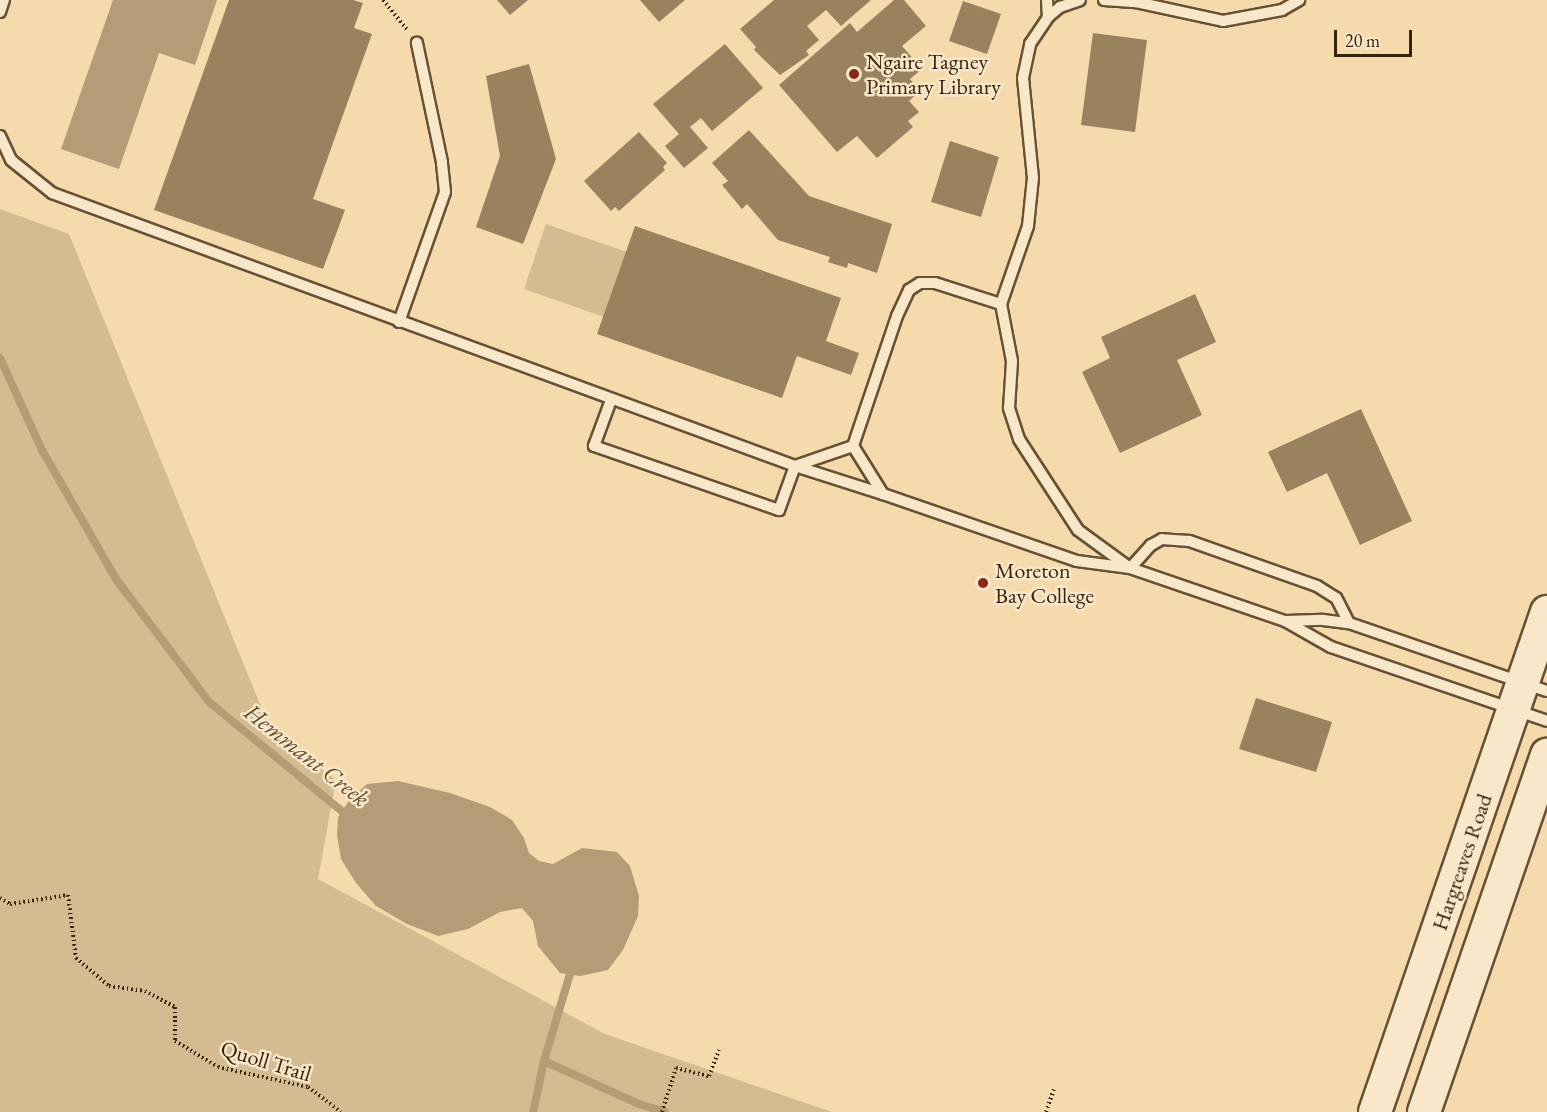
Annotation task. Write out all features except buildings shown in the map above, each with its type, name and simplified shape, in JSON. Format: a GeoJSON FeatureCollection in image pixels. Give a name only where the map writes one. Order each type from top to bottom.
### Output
{"type":"FeatureCollection","features":[{"type":"Feature","properties":{"kind":"main road","name":"Hargreaves Road"},"geometry":{"type":"LineString","coordinates":[[1375,1112],[1528,695],[1547,612]]}},
{"type":"Feature","properties":{"kind":"main road","name":"Hargreaves Road"},"geometry":{"type":"LineString","coordinates":[[1424,1112],[1547,755]]}},
{"type":"Feature","properties":{"kind":"lane"},"geometry":{"type":"LineString","coordinates":[[0,12],[4,0]]}},
{"type":"Feature","properties":{"kind":"lane"},"geometry":{"type":"LineString","coordinates":[[1047,0],[1048,17]]}},
{"type":"Feature","properties":{"kind":"lane"},"geometry":{"type":"LineString","coordinates":[[1080,0],[1060,7],[1048,17],[1030,44],[1023,78],[1033,178],[1028,226],[1001,304],[1012,361],[1009,408],[1019,439],[1078,530],[1130,568]]}},
{"type":"Feature","properties":{"kind":"lane"},"geometry":{"type":"LineString","coordinates":[[1104,0],[1136,1],[1223,21],[1282,10],[1299,0]]}},
{"type":"Feature","properties":{"kind":"lane"},"geometry":{"type":"LineString","coordinates":[[399,322],[445,192],[442,162],[417,43]]}},
{"type":"Feature","properties":{"kind":"lane"},"geometry":{"type":"LineString","coordinates":[[0,136],[11,160],[52,193],[611,400],[795,466],[1077,561],[1130,568],[1285,621],[1331,647],[1528,695]]}},
{"type":"Feature","properties":{"kind":"lane"},"geometry":{"type":"LineString","coordinates":[[853,446],[897,316],[909,290],[920,283],[935,283],[1001,304]]}},
{"type":"Feature","properties":{"kind":"lane"},"geometry":{"type":"LineString","coordinates":[[611,400],[594,446],[779,510],[795,466]]}},
{"type":"Feature","properties":{"kind":"lane"},"geometry":{"type":"LineString","coordinates":[[795,466],[853,446]]}},
{"type":"Feature","properties":{"kind":"lane"},"geometry":{"type":"LineString","coordinates":[[853,446],[883,494]]}},
{"type":"Feature","properties":{"kind":"lane"},"geometry":{"type":"LineString","coordinates":[[1130,568],[1151,545],[1162,540],[1189,541],[1329,591],[1342,608],[1349,623]]}},
{"type":"Feature","properties":{"kind":"lane"},"geometry":{"type":"LineString","coordinates":[[1285,621],[1349,623],[1528,695],[1547,721]]}},
{"type":"Feature","properties":{"kind":"path"},"geometry":{"type":"LineString","coordinates":[[383,0],[417,43]]}},
{"type":"Feature","properties":{"kind":"path","name":"Quoll Trail"},"geometry":{"type":"LineString","coordinates":[[0,898],[10,904],[68,895],[76,958],[109,986],[145,991],[175,1007],[174,1041],[218,1067],[308,1087],[341,1112]]}},
{"type":"Feature","properties":{"kind":"path"},"geometry":{"type":"LineString","coordinates":[[662,1112],[676,1068],[709,1076],[719,1050]]}},
{"type":"Feature","properties":{"kind":"path"},"geometry":{"type":"LineString","coordinates":[[1046,1112],[1054,1089]]}},
{"type":"Feature","properties":{"kind":"shaded area"},"geometry":{"type":"Polygon","coordinates":[[[113,0],[217,0],[195,65],[159,53],[119,169],[61,149],[113,0]]]}},
{"type":"Feature","properties":{"kind":"shaded area"},"geometry":{"type":"Polygon","coordinates":[[[0,209],[69,234],[270,729],[336,780],[318,879],[605,1034],[832,1112],[0,1112],[0,209]]]}},
{"type":"Feature","properties":{"kind":"shaded area"},"geometry":{"type":"Polygon","coordinates":[[[546,224],[627,252],[604,317],[524,289],[546,224]]]}},
{"type":"Feature","properties":{"kind":"shaded area"},"geometry":{"type":"Polygon","coordinates":[[[398,781],[450,793],[490,807],[512,820],[524,838],[529,853],[539,861],[553,864],[582,848],[617,852],[630,866],[639,896],[638,916],[623,950],[608,970],[580,976],[560,973],[538,946],[533,921],[522,908],[500,912],[468,929],[438,936],[407,924],[376,906],[356,883],[341,859],[337,835],[338,817],[351,798],[367,784],[398,781]]]}},
{"type":"Feature","properties":{"kind":"waterway","name":"Hemmant Creek"},"geometry":{"type":"LineString","coordinates":[[0,358],[42,450],[116,579],[209,702],[349,817]]}},
{"type":"Feature","properties":{"kind":"waterway","name":"Hemmant Creek"},"geometry":{"type":"LineString","coordinates":[[572,967],[544,1061],[639,1104],[665,1112]]}},
{"type":"Feature","properties":{"kind":"waterway"},"geometry":{"type":"LineString","coordinates":[[533,1112],[544,1061]]}},
{"type":"Feature","properties":{"kind":"place","name":"Ngaire Tagney Primary Library"},"geometry":{"type":"Point","coordinates":[854,74]}},
{"type":"Feature","properties":{"kind":"place","name":"Moreton Bay College"},"geometry":{"type":"Point","coordinates":[983,583]}}]}
